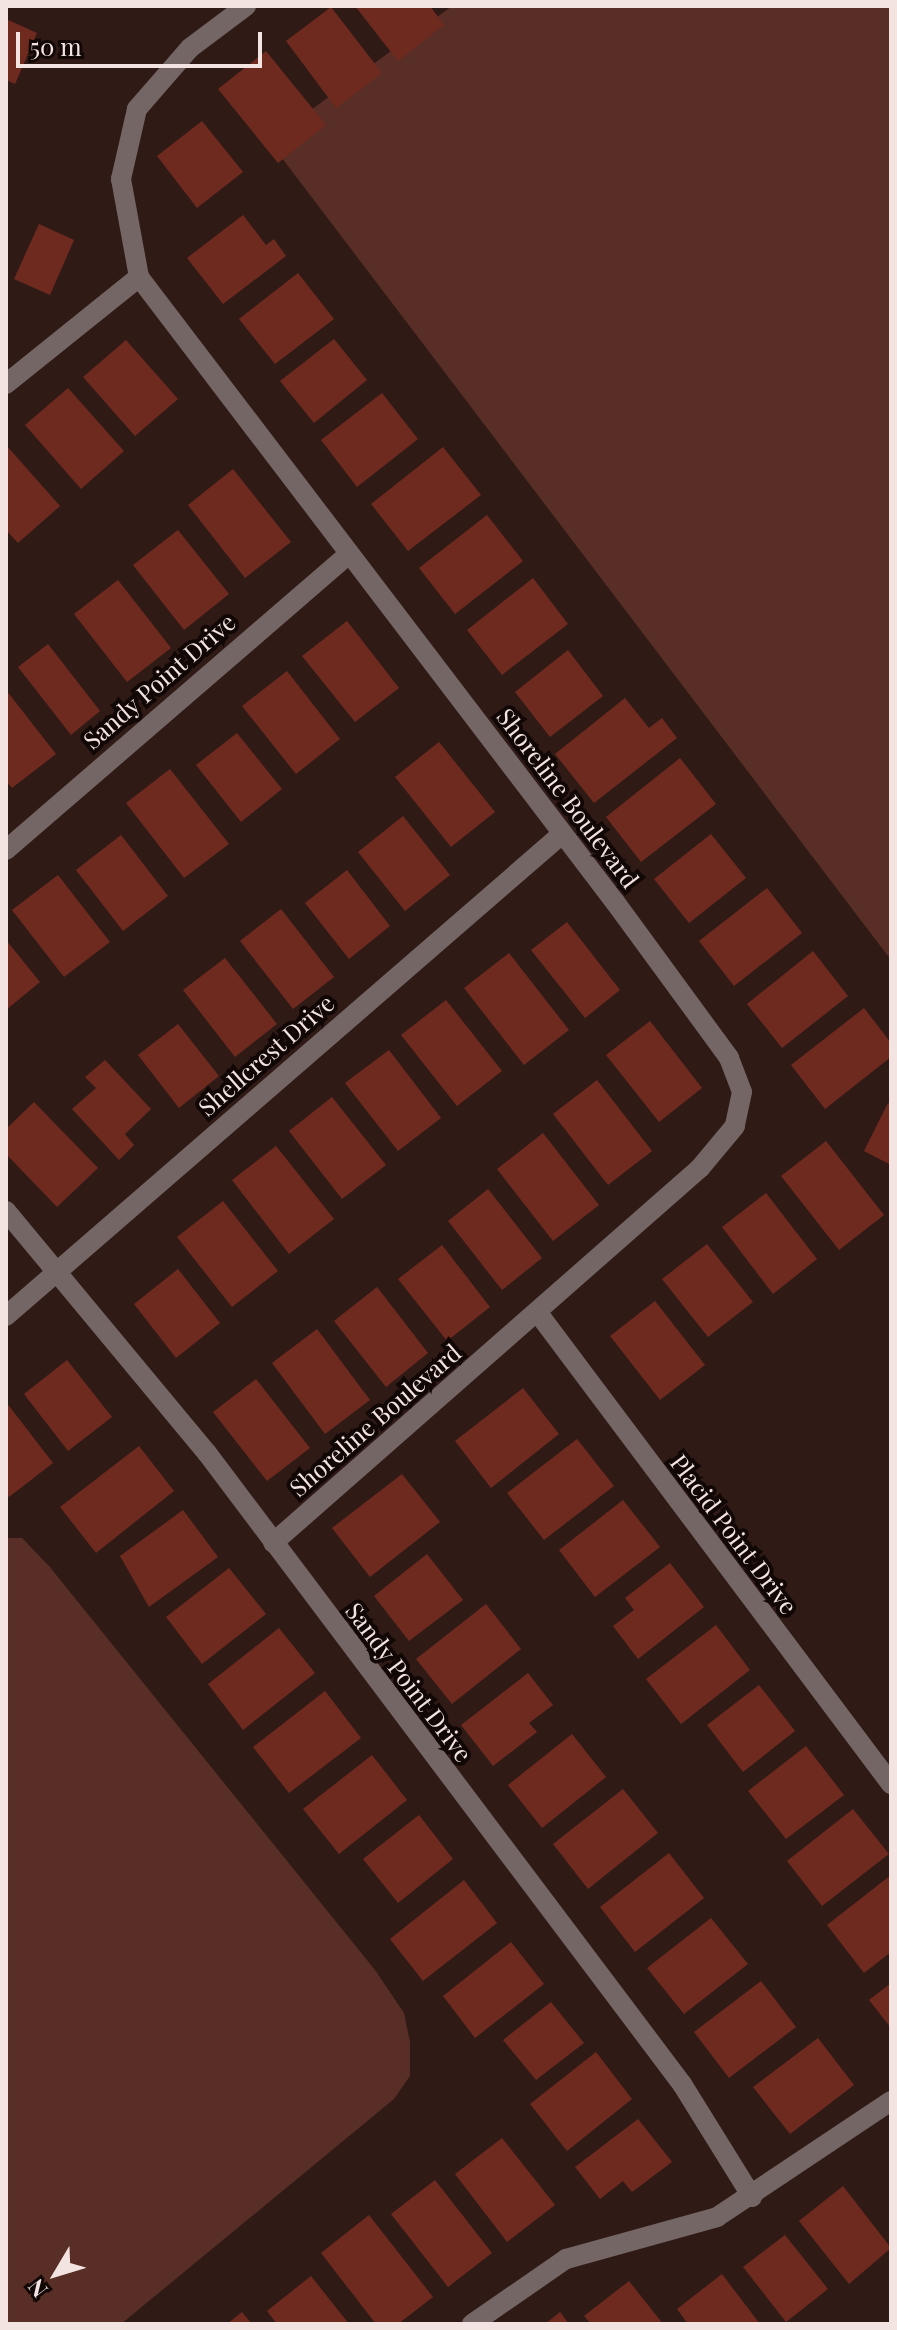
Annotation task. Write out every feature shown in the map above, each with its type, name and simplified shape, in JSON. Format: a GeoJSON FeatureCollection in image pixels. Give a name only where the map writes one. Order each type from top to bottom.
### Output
{"type":"FeatureCollection","features":[{"type":"Feature","properties":{"kind":"street","name":"Shoreline Boulevard"},"geometry":{"type":"LineString","coordinates":[[246,6],[180,58],[137,109],[121,179],[139,277],[729,1058],[742,1092],[735,1126],[700,1168],[273,1543]]}},
{"type":"Feature","properties":{"kind":"street"},"geometry":{"type":"LineString","coordinates":[[6,384],[139,277]]}},
{"type":"Feature","properties":{"kind":"street","name":"Sandy Point Drive"},"geometry":{"type":"LineString","coordinates":[[6,850],[349,554]]}},
{"type":"Feature","properties":{"kind":"street","name":"Shellcrest Drive"},"geometry":{"type":"LineString","coordinates":[[6,1316],[562,834]]}},
{"type":"Feature","properties":{"kind":"street","name":"Sandy Point Drive"},"geometry":{"type":"LineString","coordinates":[[6,1211],[273,1543],[682,2084],[752,2197]]}},
{"type":"Feature","properties":{"kind":"street","name":"Placid Point Drive"},"geometry":{"type":"LineString","coordinates":[[538,1313],[891,1784]]}},
{"type":"Feature","properties":{"kind":"street"},"geometry":{"type":"LineString","coordinates":[[472,2324],[566,2259],[681,2229],[752,2197],[891,2101]]}},
{"type":"Feature","properties":{"kind":"shaded area"},"geometry":{"type":"Polygon","coordinates":[[[452,6],[891,6],[891,960],[269,141],[452,6]]]}},
{"type":"Feature","properties":{"kind":"shaded area"},"geometry":{"type":"Polygon","coordinates":[[[6,1538],[22,1538],[49,1566],[375,1970],[404,2013],[410,2042],[410,2076],[394,2099],[121,2324],[6,2324],[6,1538]]]}},
{"type":"Feature","properties":{"kind":"building"},"geometry":{"type":"Polygon","coordinates":[[[355,6],[430,6],[444,25],[398,61],[355,6]]]}},
{"type":"Feature","properties":{"kind":"building"},"geometry":{"type":"Polygon","coordinates":[[[331,7],[382,73],[336,108],[286,41],[331,7]]]}},
{"type":"Feature","properties":{"kind":"building"},"geometry":{"type":"Polygon","coordinates":[[[6,19],[37,33],[15,84],[6,80],[6,19]]]}},
{"type":"Feature","properties":{"kind":"building"},"geometry":{"type":"Polygon","coordinates":[[[266,51],[326,125],[278,163],[218,89],[266,51]]]}},
{"type":"Feature","properties":{"kind":"building"},"geometry":{"type":"Polygon","coordinates":[[[202,121],[243,172],[197,208],[157,156],[202,121]]]}},
{"type":"Feature","properties":{"kind":"building"},"geometry":{"type":"Polygon","coordinates":[[[243,215],[266,245],[274,239],[286,256],[223,304],[187,258],[243,215]]]}},
{"type":"Feature","properties":{"kind":"building"},"geometry":{"type":"Polygon","coordinates":[[[39,224],[74,240],[50,295],[14,279],[39,224]]]}},
{"type":"Feature","properties":{"kind":"building"},"geometry":{"type":"Polygon","coordinates":[[[298,273],[334,319],[275,364],[239,319],[298,273]]]}},
{"type":"Feature","properties":{"kind":"building"},"geometry":{"type":"Polygon","coordinates":[[[334,339],[367,380],[314,423],[280,381],[334,339]]]}},
{"type":"Feature","properties":{"kind":"building"},"geometry":{"type":"Polygon","coordinates":[[[126,340],[178,399],[135,436],[83,377],[126,340]]]}},
{"type":"Feature","properties":{"kind":"building"},"geometry":{"type":"Polygon","coordinates":[[[68,388],[124,451],[81,489],[25,425],[68,388]]]}},
{"type":"Feature","properties":{"kind":"building"},"geometry":{"type":"Polygon","coordinates":[[[382,393],[418,439],[357,487],[321,440],[382,393]]]}},
{"type":"Feature","properties":{"kind":"building"},"geometry":{"type":"Polygon","coordinates":[[[6,445],[60,506],[18,543],[6,530],[6,445]]]}},
{"type":"Feature","properties":{"kind":"building"},"geometry":{"type":"Polygon","coordinates":[[[443,447],[481,495],[408,551],[371,504],[443,447]]]}},
{"type":"Feature","properties":{"kind":"building"},"geometry":{"type":"Polygon","coordinates":[[[233,469],[291,542],[245,578],[188,505],[233,469]]]}},
{"type":"Feature","properties":{"kind":"building"},"geometry":{"type":"Polygon","coordinates":[[[487,515],[523,561],[455,614],[419,568],[487,515]]]}},
{"type":"Feature","properties":{"kind":"building"},"geometry":{"type":"Polygon","coordinates":[[[178,530],[229,594],[184,630],[133,565],[178,530]]]}},
{"type":"Feature","properties":{"kind":"building"},"geometry":{"type":"Polygon","coordinates":[[[533,578],[568,624],[502,675],[467,630],[533,578]]]}},
{"type":"Feature","properties":{"kind":"building"},"geometry":{"type":"Polygon","coordinates":[[[118,580],[171,648],[127,682],[74,614],[118,580]]]}},
{"type":"Feature","properties":{"kind":"building"},"geometry":{"type":"Polygon","coordinates":[[[347,621],[399,688],[355,722],[302,656],[347,621]]]}},
{"type":"Feature","properties":{"kind":"building"},"geometry":{"type":"Polygon","coordinates":[[[48,644],[100,711],[71,735],[18,667],[48,644]]]}},
{"type":"Feature","properties":{"kind":"building"},"geometry":{"type":"Polygon","coordinates":[[[568,650],[603,696],[550,737],[515,692],[568,650]]]}},
{"type":"Feature","properties":{"kind":"building"},"geometry":{"type":"Polygon","coordinates":[[[287,671],[340,739],[296,774],[242,706],[287,671]]]}},
{"type":"Feature","properties":{"kind":"building"},"geometry":{"type":"Polygon","coordinates":[[[6,690],[56,754],[12,788],[6,781],[6,690]]]}},
{"type":"Feature","properties":{"kind":"building"},"geometry":{"type":"Polygon","coordinates":[[[625,698],[649,728],[662,718],[677,738],[594,803],[555,754],[625,698]]]}},
{"type":"Feature","properties":{"kind":"building"},"geometry":{"type":"Polygon","coordinates":[[[237,733],[282,789],[241,822],[196,765],[237,733]]]}},
{"type":"Feature","properties":{"kind":"building"},"geometry":{"type":"Polygon","coordinates":[[[439,742],[495,812],[451,847],[395,777],[439,742]]]}},
{"type":"Feature","properties":{"kind":"building"},"geometry":{"type":"Polygon","coordinates":[[[680,758],[716,804],[641,862],[606,817],[680,758]]]}},
{"type":"Feature","properties":{"kind":"building"},"geometry":{"type":"Polygon","coordinates":[[[170,769],[229,844],[184,878],[126,803],[170,769]]]}},
{"type":"Feature","properties":{"kind":"building"},"geometry":{"type":"Polygon","coordinates":[[[403,816],[450,875],[405,911],[358,852],[403,816]]]}},
{"type":"Feature","properties":{"kind":"building"},"geometry":{"type":"Polygon","coordinates":[[[711,834],[746,878],[689,923],[654,879],[711,834]]]}},
{"type":"Feature","properties":{"kind":"building"},"geometry":{"type":"Polygon","coordinates":[[[121,835],[168,896],[123,931],[76,870],[121,835]]]}},
{"type":"Feature","properties":{"kind":"building"},"geometry":{"type":"Polygon","coordinates":[[[347,870],[390,926],[349,959],[305,903],[347,870]]]}},
{"type":"Feature","properties":{"kind":"building"},"geometry":{"type":"Polygon","coordinates":[[[58,875],[110,942],[64,977],[12,910],[58,875]]]}},
{"type":"Feature","properties":{"kind":"building"},"geometry":{"type":"Polygon","coordinates":[[[767,888],[802,933],[734,986],[699,941],[767,888]]]}},
{"type":"Feature","properties":{"kind":"building"},"geometry":{"type":"Polygon","coordinates":[[[281,909],[334,977],[293,1009],[240,941],[281,909]]]}},
{"type":"Feature","properties":{"kind":"building"},"geometry":{"type":"Polygon","coordinates":[[[567,922],[620,990],[585,1018],[531,950],[567,922]]]}},
{"type":"Feature","properties":{"kind":"building"},"geometry":{"type":"Polygon","coordinates":[[[6,940],[40,982],[6,1010],[6,940]]]}},
{"type":"Feature","properties":{"kind":"building"},"geometry":{"type":"Polygon","coordinates":[[[813,951],[848,996],[782,1048],[747,1004],[813,951]]]}},
{"type":"Feature","properties":{"kind":"building"},"geometry":{"type":"Polygon","coordinates":[[[509,953],[569,1030],[524,1065],[464,988],[509,953]]]}},
{"type":"Feature","properties":{"kind":"building"},"geometry":{"type":"Polygon","coordinates":[[[225,958],[277,1024],[235,1057],[183,990],[225,958]]]}},
{"type":"Feature","properties":{"kind":"building"},"geometry":{"type":"Polygon","coordinates":[[[446,1000],[502,1071],[457,1106],[401,1035],[446,1000]]]}},
{"type":"Feature","properties":{"kind":"building"},"geometry":{"type":"Polygon","coordinates":[[[864,1008],[891,1043],[891,1057],[825,1109],[791,1065],[864,1008]]]}},
{"type":"Feature","properties":{"kind":"building"},"geometry":{"type":"Polygon","coordinates":[[[650,1021],[702,1088],[659,1122],[606,1055],[650,1021]]]}},
{"type":"Feature","properties":{"kind":"building"},"geometry":{"type":"Polygon","coordinates":[[[178,1024],[219,1076],[179,1108],[138,1055],[178,1024]]]}},
{"type":"Feature","properties":{"kind":"building"},"geometry":{"type":"Polygon","coordinates":[[[389,1050],[441,1118],[398,1151],[345,1083],[389,1050]]]}},
{"type":"Feature","properties":{"kind":"building"},"geometry":{"type":"Polygon","coordinates":[[[105,1060],[151,1109],[125,1134],[134,1145],[119,1160],[72,1109],[96,1088],[85,1077],[105,1060]]]}},
{"type":"Feature","properties":{"kind":"building"},"geometry":{"type":"Polygon","coordinates":[[[597,1080],[652,1151],[608,1185],[553,1114],[597,1080]]]}},
{"type":"Feature","properties":{"kind":"building"},"geometry":{"type":"Polygon","coordinates":[[[332,1097],[386,1165],[342,1199],[289,1131],[332,1097]]]}},
{"type":"Feature","properties":{"kind":"building"},"geometry":{"type":"Polygon","coordinates":[[[34,1102],[98,1168],[57,1207],[6,1154],[6,1129],[34,1102]]]}},
{"type":"Feature","properties":{"kind":"building"},"geometry":{"type":"Polygon","coordinates":[[[888,1103],[891,1105],[891,1165],[864,1151],[888,1103]]]}},
{"type":"Feature","properties":{"kind":"building"},"geometry":{"type":"Polygon","coordinates":[[[543,1133],[599,1205],[553,1241],[497,1169],[543,1133]]]}},
{"type":"Feature","properties":{"kind":"building"},"geometry":{"type":"Polygon","coordinates":[[[826,1141],[884,1215],[839,1250],[781,1176],[826,1141]]]}},
{"type":"Feature","properties":{"kind":"building"},"geometry":{"type":"Polygon","coordinates":[[[276,1146],[334,1219],[289,1254],[232,1180],[276,1146]]]}},
{"type":"Feature","properties":{"kind":"building"},"geometry":{"type":"Polygon","coordinates":[[[488,1189],[542,1258],[502,1290],[448,1221],[488,1189]]]}},
{"type":"Feature","properties":{"kind":"building"},"geometry":{"type":"Polygon","coordinates":[[[766,1193],[817,1259],[773,1294],[722,1227],[766,1193]]]}},
{"type":"Feature","properties":{"kind":"building"},"geometry":{"type":"Polygon","coordinates":[[[223,1201],[278,1271],[232,1307],[177,1237],[223,1201]]]}},
{"type":"Feature","properties":{"kind":"building"},"geometry":{"type":"Polygon","coordinates":[[[707,1244],[753,1302],[708,1337],[662,1279],[707,1244]]]}},
{"type":"Feature","properties":{"kind":"building"},"geometry":{"type":"Polygon","coordinates":[[[442,1245],[490,1307],[447,1341],[398,1279],[442,1245]]]}},
{"type":"Feature","properties":{"kind":"building"},"geometry":{"type":"Polygon","coordinates":[[[178,1269],[220,1323],[176,1358],[134,1304],[178,1269]]]}},
{"type":"Feature","properties":{"kind":"building"},"geometry":{"type":"Polygon","coordinates":[[[377,1287],[428,1353],[386,1387],[334,1321],[377,1287]]]}},
{"type":"Feature","properties":{"kind":"building"},"geometry":{"type":"Polygon","coordinates":[[[655,1301],[705,1365],[660,1400],[610,1336],[655,1301]]]}},
{"type":"Feature","properties":{"kind":"building"},"geometry":{"type":"Polygon","coordinates":[[[317,1329],[370,1400],[325,1434],[272,1363],[317,1329]]]}},
{"type":"Feature","properties":{"kind":"building"},"geometry":{"type":"Polygon","coordinates":[[[67,1360],[112,1417],[68,1451],[24,1394],[67,1360]]]}},
{"type":"Feature","properties":{"kind":"building"},"geometry":{"type":"Polygon","coordinates":[[[256,1379],[310,1448],[267,1481],[213,1412],[256,1379]]]}},
{"type":"Feature","properties":{"kind":"building"},"geometry":{"type":"Polygon","coordinates":[[[523,1388],[559,1434],[491,1488],[455,1441],[523,1388]]]}},
{"type":"Feature","properties":{"kind":"building"},"geometry":{"type":"Polygon","coordinates":[[[6,1402],[53,1463],[9,1497],[6,1493],[6,1402]]]}},
{"type":"Feature","properties":{"kind":"building"},"geometry":{"type":"Polygon","coordinates":[[[577,1439],[614,1486],[544,1540],[507,1493],[577,1439]]]}},
{"type":"Feature","properties":{"kind":"building"},"geometry":{"type":"Polygon","coordinates":[[[139,1446],[174,1491],[96,1553],[60,1507],[139,1446]]]}},
{"type":"Feature","properties":{"kind":"building"},"geometry":{"type":"Polygon","coordinates":[[[402,1474],[440,1522],[370,1577],[332,1528],[402,1474]]]}},
{"type":"Feature","properties":{"kind":"building"},"geometry":{"type":"Polygon","coordinates":[[[623,1500],[660,1547],[595,1597],[559,1550],[623,1500]]]}},
{"type":"Feature","properties":{"kind":"building"},"geometry":{"type":"Polygon","coordinates":[[[183,1510],[218,1557],[149,1607],[120,1556],[183,1510]]]}},
{"type":"Feature","properties":{"kind":"building"},"geometry":{"type":"Polygon","coordinates":[[[427,1554],[463,1600],[409,1641],[374,1596],[427,1554]]]}},
{"type":"Feature","properties":{"kind":"building"},"geometry":{"type":"Polygon","coordinates":[[[670,1563],[704,1607],[638,1659],[613,1626],[634,1610],[625,1598],[670,1563]]]}},
{"type":"Feature","properties":{"kind":"building"},"geometry":{"type":"Polygon","coordinates":[[[229,1568],[266,1614],[202,1664],[166,1617],[229,1568]]]}},
{"type":"Feature","properties":{"kind":"building"},"geometry":{"type":"Polygon","coordinates":[[[486,1604],[521,1649],[452,1704],[416,1659],[486,1604]]]}},
{"type":"Feature","properties":{"kind":"building"},"geometry":{"type":"Polygon","coordinates":[[[716,1625],[750,1670],[681,1724],[646,1679],[716,1625]]]}},
{"type":"Feature","properties":{"kind":"building"},"geometry":{"type":"Polygon","coordinates":[[[279,1628],[315,1673],[243,1730],[208,1684],[279,1628]]]}},
{"type":"Feature","properties":{"kind":"building"},"geometry":{"type":"Polygon","coordinates":[[[528,1673],[553,1705],[529,1723],[537,1732],[493,1766],[461,1725],[528,1673]]]}},
{"type":"Feature","properties":{"kind":"building"},"geometry":{"type":"Polygon","coordinates":[[[759,1685],[795,1731],[743,1772],[707,1725],[759,1685]]]}},
{"type":"Feature","properties":{"kind":"building"},"geometry":{"type":"Polygon","coordinates":[[[325,1691],[361,1738],[289,1793],[253,1747],[325,1691]]]}},
{"type":"Feature","properties":{"kind":"building"},"geometry":{"type":"Polygon","coordinates":[[[572,1734],[606,1777],[542,1828],[508,1785],[572,1734]]]}},
{"type":"Feature","properties":{"kind":"building"},"geometry":{"type":"Polygon","coordinates":[[[806,1746],[844,1795],[786,1839],[748,1791],[806,1746]]]}},
{"type":"Feature","properties":{"kind":"building"},"geometry":{"type":"Polygon","coordinates":[[[372,1755],[407,1800],[339,1854],[303,1809],[372,1755]]]}},
{"type":"Feature","properties":{"kind":"building"},"geometry":{"type":"Polygon","coordinates":[[[623,1789],[658,1833],[588,1889],[553,1844],[623,1789]]]}},
{"type":"Feature","properties":{"kind":"building"},"geometry":{"type":"Polygon","coordinates":[[[853,1809],[889,1854],[822,1906],[787,1861],[853,1809]]]}},
{"type":"Feature","properties":{"kind":"building"},"geometry":{"type":"Polygon","coordinates":[[[419,1815],[453,1859],[398,1903],[363,1859],[419,1815]]]}},
{"type":"Feature","properties":{"kind":"building"},"geometry":{"type":"Polygon","coordinates":[[[669,1853],[704,1898],[635,1952],[600,1907],[669,1853]]]}},
{"type":"Feature","properties":{"kind":"building"},"geometry":{"type":"Polygon","coordinates":[[[891,1875],[891,1952],[864,1973],[827,1925],[891,1875]]]}},
{"type":"Feature","properties":{"kind":"building"},"geometry":{"type":"Polygon","coordinates":[[[464,1880],[497,1923],[423,1981],[390,1939],[464,1880]]]}},
{"type":"Feature","properties":{"kind":"building"},"geometry":{"type":"Polygon","coordinates":[[[711,1918],[748,1964],[684,2014],[647,1968],[711,1918]]]}},
{"type":"Feature","properties":{"kind":"building"},"geometry":{"type":"Polygon","coordinates":[[[511,1942],[544,1984],[475,2038],[443,1996],[511,1942]]]}},
{"type":"Feature","properties":{"kind":"building"},"geometry":{"type":"Polygon","coordinates":[[[761,1981],[796,2027],[729,2078],[694,2032],[761,1981]]]}},
{"type":"Feature","properties":{"kind":"building"},"geometry":{"type":"Polygon","coordinates":[[[891,1983],[891,2028],[869,2000],[891,1983]]]}},
{"type":"Feature","properties":{"kind":"building"},"geometry":{"type":"Polygon","coordinates":[[[551,2002],[584,2043],[536,2080],[503,2040],[551,2002]]]}},
{"type":"Feature","properties":{"kind":"building"},"geometry":{"type":"Polygon","coordinates":[[[818,2038],[854,2085],[790,2134],[753,2087],[818,2038]]]}},
{"type":"Feature","properties":{"kind":"building"},"geometry":{"type":"Polygon","coordinates":[[[596,2052],[632,2099],[567,2151],[530,2104],[596,2052]]]}},
{"type":"Feature","properties":{"kind":"building"},"geometry":{"type":"Polygon","coordinates":[[[638,2119],[672,2162],[632,2192],[623,2181],[600,2199],[575,2167],[638,2119]]]}},
{"type":"Feature","properties":{"kind":"building"},"geometry":{"type":"Polygon","coordinates":[[[502,2138],[555,2205],[507,2242],[455,2174],[502,2138]]]}},
{"type":"Feature","properties":{"kind":"building"},"geometry":{"type":"Polygon","coordinates":[[[435,2180],[492,2253],[448,2287],[391,2214],[435,2180]]]}},
{"type":"Feature","properties":{"kind":"building"},"geometry":{"type":"Polygon","coordinates":[[[843,2186],[891,2248],[849,2284],[799,2221],[843,2186]]]}},
{"type":"Feature","properties":{"kind":"building"},"geometry":{"type":"Polygon","coordinates":[[[369,2215],[433,2297],[398,2324],[376,2324],[321,2253],[369,2215]]]}},
{"type":"Feature","properties":{"kind":"building"},"geometry":{"type":"Polygon","coordinates":[[[785,2235],[828,2289],[786,2322],[743,2267],[785,2235]]]}},
{"type":"Feature","properties":{"kind":"building"},"geometry":{"type":"Polygon","coordinates":[[[722,2274],[760,2324],[688,2324],[677,2309],[722,2274]]]}},
{"type":"Feature","properties":{"kind":"building"},"geometry":{"type":"Polygon","coordinates":[[[311,2276],[349,2324],[277,2324],[267,2311],[311,2276]]]}},
{"type":"Feature","properties":{"kind":"building"},"geometry":{"type":"Polygon","coordinates":[[[629,2281],[663,2324],[591,2324],[584,2316],[629,2281]]]}},
{"type":"Feature","properties":{"kind":"building"},"geometry":{"type":"Polygon","coordinates":[[[242,2312],[252,2324],[227,2324],[242,2312]]]}},
{"type":"Feature","properties":{"kind":"building"},"geometry":{"type":"Polygon","coordinates":[[[560,2312],[569,2324],[545,2324],[560,2312]]]}}]}
